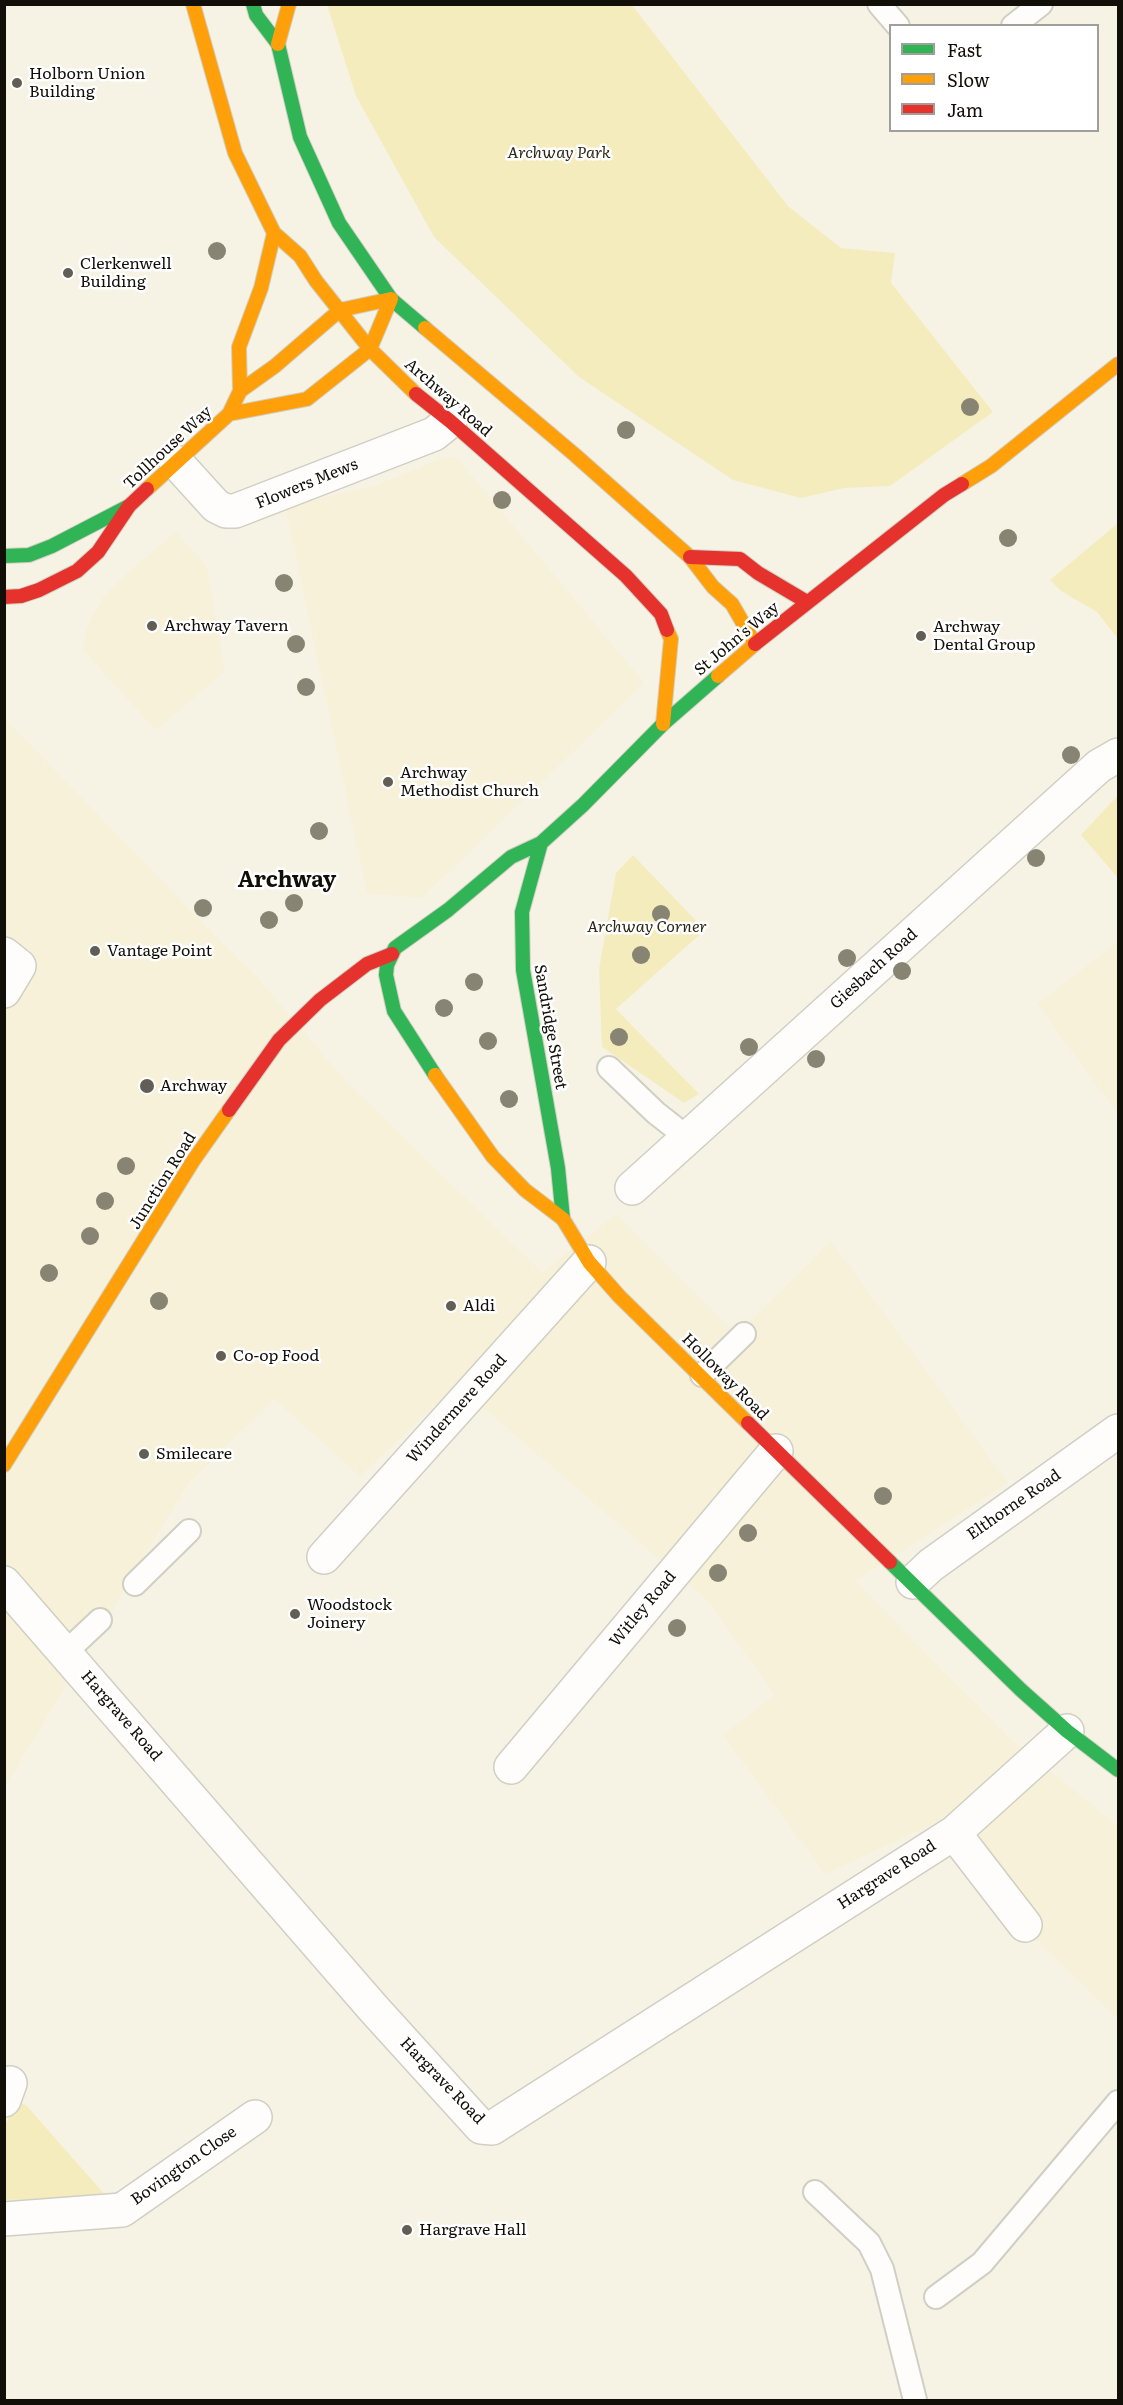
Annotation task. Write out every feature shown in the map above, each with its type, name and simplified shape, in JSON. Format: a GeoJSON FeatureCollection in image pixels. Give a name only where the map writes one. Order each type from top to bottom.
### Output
{"type":"FeatureCollection","features":[{"type":"Feature","properties":{"kind":"main road","name":"Archway Road"},"geometry":{"type":"LineString","coordinates":[[193,4],[236,153],[274,233],[300,256],[316,281],[370,349],[407,387],[450,421],[626,576],[661,614],[671,639],[663,723]]}},
{"type":"Feature","properties":{"kind":"main road"},"geometry":{"type":"LineString","coordinates":[[253,4],[256,15],[278,44],[300,138],[339,223],[391,299],[575,455],[690,557],[712,587],[732,604],[755,644]]}},
{"type":"Feature","properties":{"kind":"main road"},"geometry":{"type":"LineString","coordinates":[[278,44],[289,4]]}},
{"type":"Feature","properties":{"kind":"main road"},"geometry":{"type":"LineString","coordinates":[[240,392],[239,347],[261,288],[274,233]]}},
{"type":"Feature","properties":{"kind":"main road"},"geometry":{"type":"LineString","coordinates":[[340,310],[391,299]]}},
{"type":"Feature","properties":{"kind":"main road"},"geometry":{"type":"LineString","coordinates":[[370,349],[391,299]]}},
{"type":"Feature","properties":{"kind":"main road","name":"Tollhouse Way"},"geometry":{"type":"LineString","coordinates":[[129,506],[229,414],[240,392],[275,366],[340,310]]}},
{"type":"Feature","properties":{"kind":"main road","name":"Tollhouse Way"},"geometry":{"type":"LineString","coordinates":[[229,414],[307,399],[370,349]]}},
{"type":"Feature","properties":{"kind":"main road","name":"St John's Way"},"geometry":{"type":"LineString","coordinates":[[392,954],[401,943],[448,910],[511,857],[542,843],[583,806],[663,723],[755,644],[944,495],[991,466],[1119,364]]}},
{"type":"Feature","properties":{"kind":"main road"},"geometry":{"type":"LineString","coordinates":[[4,556],[29,555],[52,546],[100,519],[129,506]]}},
{"type":"Feature","properties":{"kind":"main road"},"geometry":{"type":"LineString","coordinates":[[4,597],[21,596],[47,587],[77,571],[98,552],[129,506]]}},
{"type":"Feature","properties":{"kind":"main road"},"geometry":{"type":"LineString","coordinates":[[690,557],[740,559],[758,573],[807,602]]}},
{"type":"Feature","properties":{"kind":"main road","name":"Sandridge Street"},"geometry":{"type":"LineString","coordinates":[[542,843],[522,912],[521,949],[524,981],[558,1168],[563,1219]]}},
{"type":"Feature","properties":{"kind":"main road","name":"Holloway Road"},"geometry":{"type":"LineString","coordinates":[[392,954],[386,975],[394,1011],[422,1057],[493,1157],[525,1190],[563,1219],[589,1262],[619,1296],[702,1375],[776,1452],[913,1582],[1021,1690],[1067,1731],[1119,1770]]}},
{"type":"Feature","properties":{"kind":"main road","name":"Junction Road"},"geometry":{"type":"LineString","coordinates":[[4,1465],[193,1161],[279,1041],[320,1000],[346,979],[367,964],[392,954]]}},
{"type":"Feature","properties":{"kind":"street","name":"Flowers Mews"},"geometry":{"type":"LineString","coordinates":[[176,462],[216,506],[226,511],[235,511],[434,434],[450,421]]}},
{"type":"Feature","properties":{"kind":"street","name":"Giesbach Road"},"geometry":{"type":"LineString","coordinates":[[632,1188],[1099,766],[1119,755]]}},
{"type":"Feature","properties":{"kind":"street"},"geometry":{"type":"LineString","coordinates":[[4,954],[19,966],[4,991]]}},
{"type":"Feature","properties":{"kind":"street","name":"Windermere Road"},"geometry":{"type":"LineString","coordinates":[[324,1557],[589,1262]]}},
{"type":"Feature","properties":{"kind":"street","name":"Elthorne Road"},"geometry":{"type":"LineString","coordinates":[[913,1582],[949,1552],[1119,1431]]}},
{"type":"Feature","properties":{"kind":"street","name":"Witley Road"},"geometry":{"type":"LineString","coordinates":[[511,1767],[776,1452]]}},
{"type":"Feature","properties":{"kind":"street","name":"Hargrave Road"},"geometry":{"type":"LineString","coordinates":[[4,1583],[373,2008],[481,2127],[492,2128],[954,1833],[1067,1731]]}},
{"type":"Feature","properties":{"kind":"street"},"geometry":{"type":"LineString","coordinates":[[954,1833],[1025,1925]]}},
{"type":"Feature","properties":{"kind":"street","name":"Bovington Close"},"geometry":{"type":"LineString","coordinates":[[4,2219],[122,2210],[255,2117]]}},
{"type":"Feature","properties":{"kind":"lane"},"geometry":{"type":"LineString","coordinates":[[879,4],[896,24]]}},
{"type":"Feature","properties":{"kind":"lane"},"geometry":{"type":"LineString","coordinates":[[1016,24],[1041,4]]}},
{"type":"Feature","properties":{"kind":"lane"},"geometry":{"type":"LineString","coordinates":[[609,1068],[656,1113],[688,1138]]}},
{"type":"Feature","properties":{"kind":"lane"},"geometry":{"type":"LineString","coordinates":[[702,1375],[744,1334]]}},
{"type":"Feature","properties":{"kind":"lane"},"geometry":{"type":"LineString","coordinates":[[135,1584],[189,1530]]}},
{"type":"Feature","properties":{"kind":"lane"},"geometry":{"type":"LineString","coordinates":[[66,1652],[100,1620]]}},
{"type":"Feature","properties":{"kind":"lane"},"geometry":{"type":"LineString","coordinates":[[936,2297],[982,2263],[1119,2103]]}},
{"type":"Feature","properties":{"kind":"lane"},"geometry":{"type":"LineString","coordinates":[[815,2192],[869,2243],[882,2270],[915,2400]]}},
{"type":"Feature","properties":{"kind":"shaded area"},"geometry":{"type":"Polygon","coordinates":[[[456,457],[644,683],[422,898],[367,893],[285,506],[374,486],[441,459],[456,457]]]}},
{"type":"Feature","properties":{"kind":"shaded area","name":"Archway Tavern"},"geometry":{"type":"Polygon","coordinates":[[[176,532],[207,567],[225,671],[156,730],[83,650],[86,629],[103,597],[176,532]]]}},
{"type":"Feature","properties":{"kind":"shaded area"},"geometry":{"type":"Polygon","coordinates":[[[5,719],[251,970],[344,1079],[542,1273],[616,1214],[736,1335],[831,1241],[1008,1483],[855,1581],[1006,1735],[1118,1826],[1118,2019],[1041,1944],[939,1821],[825,1874],[723,1735],[775,1695],[707,1600],[457,1385],[360,1476],[274,1399],[188,1484],[5,1786],[5,719]]]}},
{"type":"Feature","properties":{"kind":"shaded area"},"geometry":{"type":"Polygon","coordinates":[[[1118,942],[1118,1114],[1037,1004],[1118,942]]]}},
{"type":"Feature","properties":{"kind":"green space","name":"Archway Park"},"geometry":{"type":"Polygon","coordinates":[[[327,5],[632,5],[788,206],[841,248],[895,253],[891,283],[993,412],[890,486],[844,488],[801,498],[733,480],[579,377],[434,237],[356,96],[327,5]]]}},
{"type":"Feature","properties":{"kind":"green space"},"geometry":{"type":"Polygon","coordinates":[[[1118,523],[1118,639],[1097,612],[1061,591],[1050,580],[1118,523]]]}},
{"type":"Feature","properties":{"kind":"green space"},"geometry":{"type":"Polygon","coordinates":[[[1118,795],[1118,878],[1081,835],[1118,795]]]}},
{"type":"Feature","properties":{"kind":"green space","name":"Archway Corner"},"geometry":{"type":"Polygon","coordinates":[[[633,855],[705,930],[616,1009],[699,1094],[684,1103],[602,1047],[599,969],[616,873],[633,855]]]}},
{"type":"Feature","properties":{"kind":"green space"},"geometry":{"type":"Polygon","coordinates":[[[17,2102],[26,2105],[106,2196],[5,2200],[4,2127],[17,2102]]]}},
{"type":"Feature","properties":{"kind":"traffic: fast"},"geometry":{"type":"LineString","coordinates":[[253,4],[256,15],[278,44],[300,137],[339,223],[391,299],[425,328]]}},
{"type":"Feature","properties":{"kind":"traffic: fast"},"geometry":{"type":"LineString","coordinates":[[4,556],[29,555],[52,546],[129,506]]}},
{"type":"Feature","properties":{"kind":"traffic: fast"},"geometry":{"type":"LineString","coordinates":[[435,1075],[394,1011],[386,975],[387,965],[395,948],[448,910],[511,857],[541,843],[583,805],[663,724],[718,676]]}},
{"type":"Feature","properties":{"kind":"traffic: fast"},"geometry":{"type":"LineString","coordinates":[[541,843],[522,912],[523,970],[558,1168],[563,1219]]}},
{"type":"Feature","properties":{"kind":"traffic: fast"},"geometry":{"type":"LineString","coordinates":[[890,1562],[1021,1690],[1067,1731],[1118,1770]]}},
{"type":"Feature","properties":{"kind":"traffic: slow"},"geometry":{"type":"LineString","coordinates":[[193,4],[235,153],[274,233],[300,256],[316,281],[370,349],[416,394]]}},
{"type":"Feature","properties":{"kind":"traffic: slow"},"geometry":{"type":"LineString","coordinates":[[278,44],[289,4]]}},
{"type":"Feature","properties":{"kind":"traffic: slow"},"geometry":{"type":"LineString","coordinates":[[240,391],[239,347],[261,288],[274,233]]}},
{"type":"Feature","properties":{"kind":"traffic: slow"},"geometry":{"type":"LineString","coordinates":[[229,414],[307,399],[370,349],[391,299]]}},
{"type":"Feature","properties":{"kind":"traffic: slow"},"geometry":{"type":"LineString","coordinates":[[147,489],[229,414],[240,391],[275,366],[340,310],[391,299]]}},
{"type":"Feature","properties":{"kind":"traffic: slow"},"geometry":{"type":"LineString","coordinates":[[425,328],[575,455],[690,557],[713,587],[732,604],[755,644],[718,676]]}},
{"type":"Feature","properties":{"kind":"traffic: slow"},"geometry":{"type":"LineString","coordinates":[[962,484],[991,466],[1118,364]]}},
{"type":"Feature","properties":{"kind":"traffic: slow"},"geometry":{"type":"LineString","coordinates":[[663,724],[671,639],[667,630]]}},
{"type":"Feature","properties":{"kind":"traffic: slow"},"geometry":{"type":"LineString","coordinates":[[435,1075],[493,1157],[525,1190],[563,1219],[589,1262],[619,1296],[748,1423]]}},
{"type":"Feature","properties":{"kind":"traffic: slow"},"geometry":{"type":"LineString","coordinates":[[4,1465],[193,1161],[229,1110]]}},
{"type":"Feature","properties":{"kind":"traffic: jam"},"geometry":{"type":"LineString","coordinates":[[416,394],[450,421],[626,576],[661,614],[667,630]]}},
{"type":"Feature","properties":{"kind":"traffic: jam"},"geometry":{"type":"LineString","coordinates":[[755,644],[944,495],[962,484]]}},
{"type":"Feature","properties":{"kind":"traffic: jam"},"geometry":{"type":"LineString","coordinates":[[4,597],[21,596],[39,590],[77,571],[98,552],[129,506],[147,489]]}},
{"type":"Feature","properties":{"kind":"traffic: jam"},"geometry":{"type":"LineString","coordinates":[[690,557],[740,559],[758,573],[807,602]]}},
{"type":"Feature","properties":{"kind":"traffic: jam"},"geometry":{"type":"LineString","coordinates":[[229,1110],[279,1040],[320,1000],[367,964],[392,954]]}},
{"type":"Feature","properties":{"kind":"traffic: jam"},"geometry":{"type":"LineString","coordinates":[[748,1423],[890,1562]]}},
{"type":"Feature","properties":{"kind":"place","name":"Holborn Union Building"},"geometry":{"type":"Point","coordinates":[17,83]}},
{"type":"Feature","properties":{"kind":"place","name":"Clerkenwell Building"},"geometry":{"type":"Point","coordinates":[68,273]}},
{"type":"Feature","properties":{"kind":"place","name":"Archway Tavern"},"geometry":{"type":"Point","coordinates":[152,626]}},
{"type":"Feature","properties":{"kind":"place","name":"Archway Dental Group"},"geometry":{"type":"Point","coordinates":[921,636]}},
{"type":"Feature","properties":{"kind":"place","name":"Archway Methodist Church"},"geometry":{"type":"Point","coordinates":[388,782]}},
{"type":"Feature","properties":{"kind":"place","name":"Vantage Point"},"geometry":{"type":"Point","coordinates":[95,951]}},
{"type":"Feature","properties":{"kind":"place","name":"Archway"},"geometry":{"type":"Point","coordinates":[147,1086]}},
{"type":"Feature","properties":{"kind":"place","name":"Aldi"},"geometry":{"type":"Point","coordinates":[451,1306]}},
{"type":"Feature","properties":{"kind":"place","name":"Co-op Food"},"geometry":{"type":"Point","coordinates":[221,1356]}},
{"type":"Feature","properties":{"kind":"place","name":"Smilecare"},"geometry":{"type":"Point","coordinates":[144,1454]}},
{"type":"Feature","properties":{"kind":"place","name":"Woodstock Joinery"},"geometry":{"type":"Point","coordinates":[295,1614]}},
{"type":"Feature","properties":{"kind":"place","name":"Hargrave Hall"},"geometry":{"type":"Point","coordinates":[407,2230]}},
{"type":"Feature","properties":{"kind":"district","name":"Archway"},"geometry":{"type":"Point","coordinates":[287,881]}}]}
